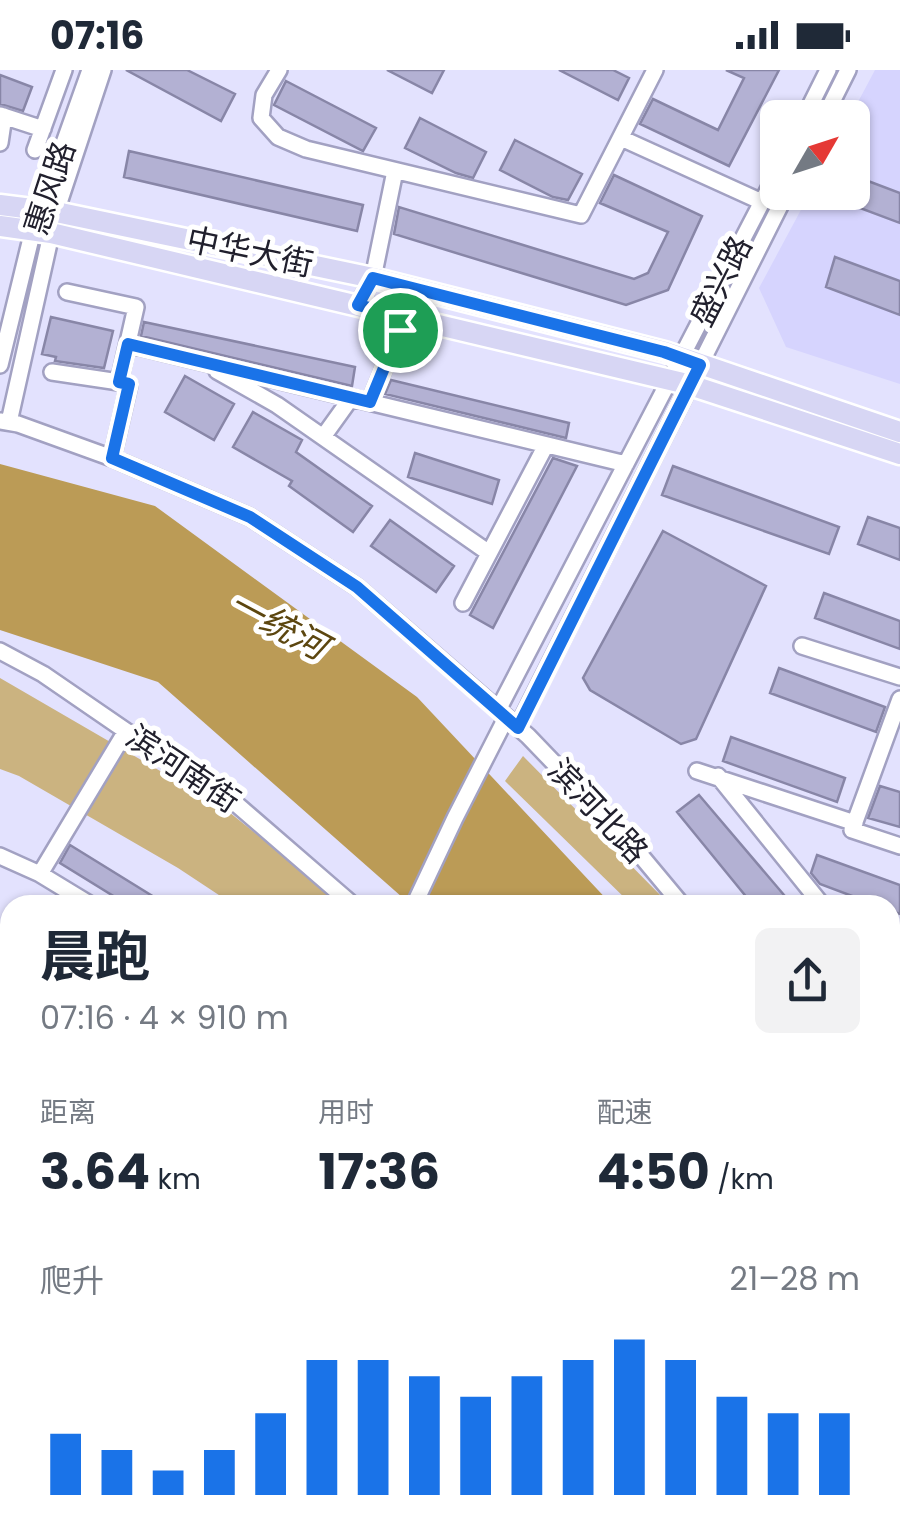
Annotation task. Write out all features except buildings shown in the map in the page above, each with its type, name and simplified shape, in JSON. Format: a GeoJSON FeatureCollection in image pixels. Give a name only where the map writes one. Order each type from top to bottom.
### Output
{"type":"FeatureCollection","features":[{"type":"Feature","properties":{"kind":"main road","name":"中华大街"},"geometry":{"type":"LineString","coordinates":[[0,205],[45,222],[358,305],[680,382],[900,454]]}},
{"type":"Feature","properties":{"kind":"main road","name":"中华大街"},"geometry":{"type":"LineString","coordinates":[[0,226],[45,222],[373,278],[690,362],[900,432]]}},
{"type":"Feature","properties":{"kind":"street"},"geometry":{"type":"LineString","coordinates":[[35,150],[64,70]]}},
{"type":"Feature","properties":{"kind":"street","name":"惠风路"},"geometry":{"type":"LineString","coordinates":[[0,365],[90,70]]}},
{"type":"Feature","properties":{"kind":"street"},"geometry":{"type":"LineString","coordinates":[[4,421],[45,222],[103,70]]}},
{"type":"Feature","properties":{"kind":"street"},"geometry":{"type":"LineString","coordinates":[[280,70],[264,95],[261,118],[278,136],[306,149],[581,215],[656,70]]}},
{"type":"Feature","properties":{"kind":"street"},"geometry":{"type":"LineString","coordinates":[[813,100],[828,70]]}},
{"type":"Feature","properties":{"kind":"street"},"geometry":{"type":"LineString","coordinates":[[833,100],[848,70]]}},
{"type":"Feature","properties":{"kind":"street"},"geometry":{"type":"LineString","coordinates":[[0,143],[2,116],[43,129]]}},
{"type":"Feature","properties":{"kind":"street"},"geometry":{"type":"LineString","coordinates":[[621,138],[760,201]]}},
{"type":"Feature","properties":{"kind":"street"},"geometry":{"type":"LineString","coordinates":[[358,305],[373,278],[395,171]]}},
{"type":"Feature","properties":{"kind":"street","name":"盛兴路"},"geometry":{"type":"LineString","coordinates":[[508,719],[690,362],[760,206]]}},
{"type":"Feature","properties":{"kind":"street","name":"盛兴路"},"geometry":{"type":"LineString","coordinates":[[690,362],[777,210]]}},
{"type":"Feature","properties":{"kind":"street"},"geometry":{"type":"LineString","coordinates":[[67,292],[136,307],[119,382]]}},
{"type":"Feature","properties":{"kind":"street"},"geometry":{"type":"LineString","coordinates":[[370,402],[405,317]]}},
{"type":"Feature","properties":{"kind":"street"},"geometry":{"type":"LineString","coordinates":[[128,344],[626,464]]}},
{"type":"Feature","properties":{"kind":"street"},"geometry":{"type":"LineString","coordinates":[[200,361],[277,406],[489,553]]}},
{"type":"Feature","properties":{"kind":"street"},"geometry":{"type":"LineString","coordinates":[[52,372],[129,384],[112,458]]}},
{"type":"Feature","properties":{"kind":"street","name":"盛兴路"},"geometry":{"type":"LineString","coordinates":[[508,719],[626,464],[680,382]]}},
{"type":"Feature","properties":{"kind":"street"},"geometry":{"type":"LineString","coordinates":[[323,438],[351,398]]}},
{"type":"Feature","properties":{"kind":"street","name":"滨河北路"},"geometry":{"type":"LineString","coordinates":[[4,421],[112,458],[250,517],[357,587],[508,719],[627,839],[674,895]]}},
{"type":"Feature","properties":{"kind":"street"},"geometry":{"type":"LineString","coordinates":[[463,603],[546,445]]}},
{"type":"Feature","properties":{"kind":"street"},"geometry":{"type":"LineString","coordinates":[[802,646],[900,677]]}},
{"type":"Feature","properties":{"kind":"street","name":"滨河南街"},"geometry":{"type":"LineString","coordinates":[[0,650],[212,782],[342,895]]}},
{"type":"Feature","properties":{"kind":"street"},"geometry":{"type":"LineString","coordinates":[[900,699],[852,830],[900,846]]}},
{"type":"Feature","properties":{"kind":"street"},"geometry":{"type":"LineString","coordinates":[[419,895],[508,719]]}},
{"type":"Feature","properties":{"kind":"street"},"geometry":{"type":"LineString","coordinates":[[40,874],[126,731]]}},
{"type":"Feature","properties":{"kind":"street"},"geometry":{"type":"LineString","coordinates":[[697,772],[855,823]]}},
{"type":"Feature","properties":{"kind":"street"},"geometry":{"type":"LineString","coordinates":[[718,776],[814,895]]}},
{"type":"Feature","properties":{"kind":"street"},"geometry":{"type":"LineString","coordinates":[[0,856],[75,895]]}},
{"type":"Feature","properties":{"kind":"shaded area"},"geometry":{"type":"Polygon","coordinates":[[[875,70],[900,70],[900,384],[786,347],[759,288],[801,210],[870,210],[870,100],[859,100],[875,70]]]}},
{"type":"Feature","properties":{"kind":"shaded area"},"geometry":{"type":"Polygon","coordinates":[[[0,678],[224,808],[333,895],[219,895],[19,776],[0,769],[0,678]]]}},
{"type":"Feature","properties":{"kind":"shaded area"},"geometry":{"type":"Polygon","coordinates":[[[523,756],[660,895],[622,895],[505,781],[523,756]]]}},
{"type":"Feature","properties":{"kind":"water","name":"一统河"},"geometry":{"type":"Polygon","coordinates":[[[0,464],[155,506],[417,697],[603,895],[400,895],[158,682],[0,630],[0,464]]]}},
{"type":"Feature","properties":{"kind":"route"},"geometry":{"type":"LineString","coordinates":[[373,278],[664,352],[700,365],[518,728],[357,587],[250,517],[112,458],[129,384],[119,382],[128,344],[370,402],[400,330],[405,317],[358,305],[373,278]]}}]}
